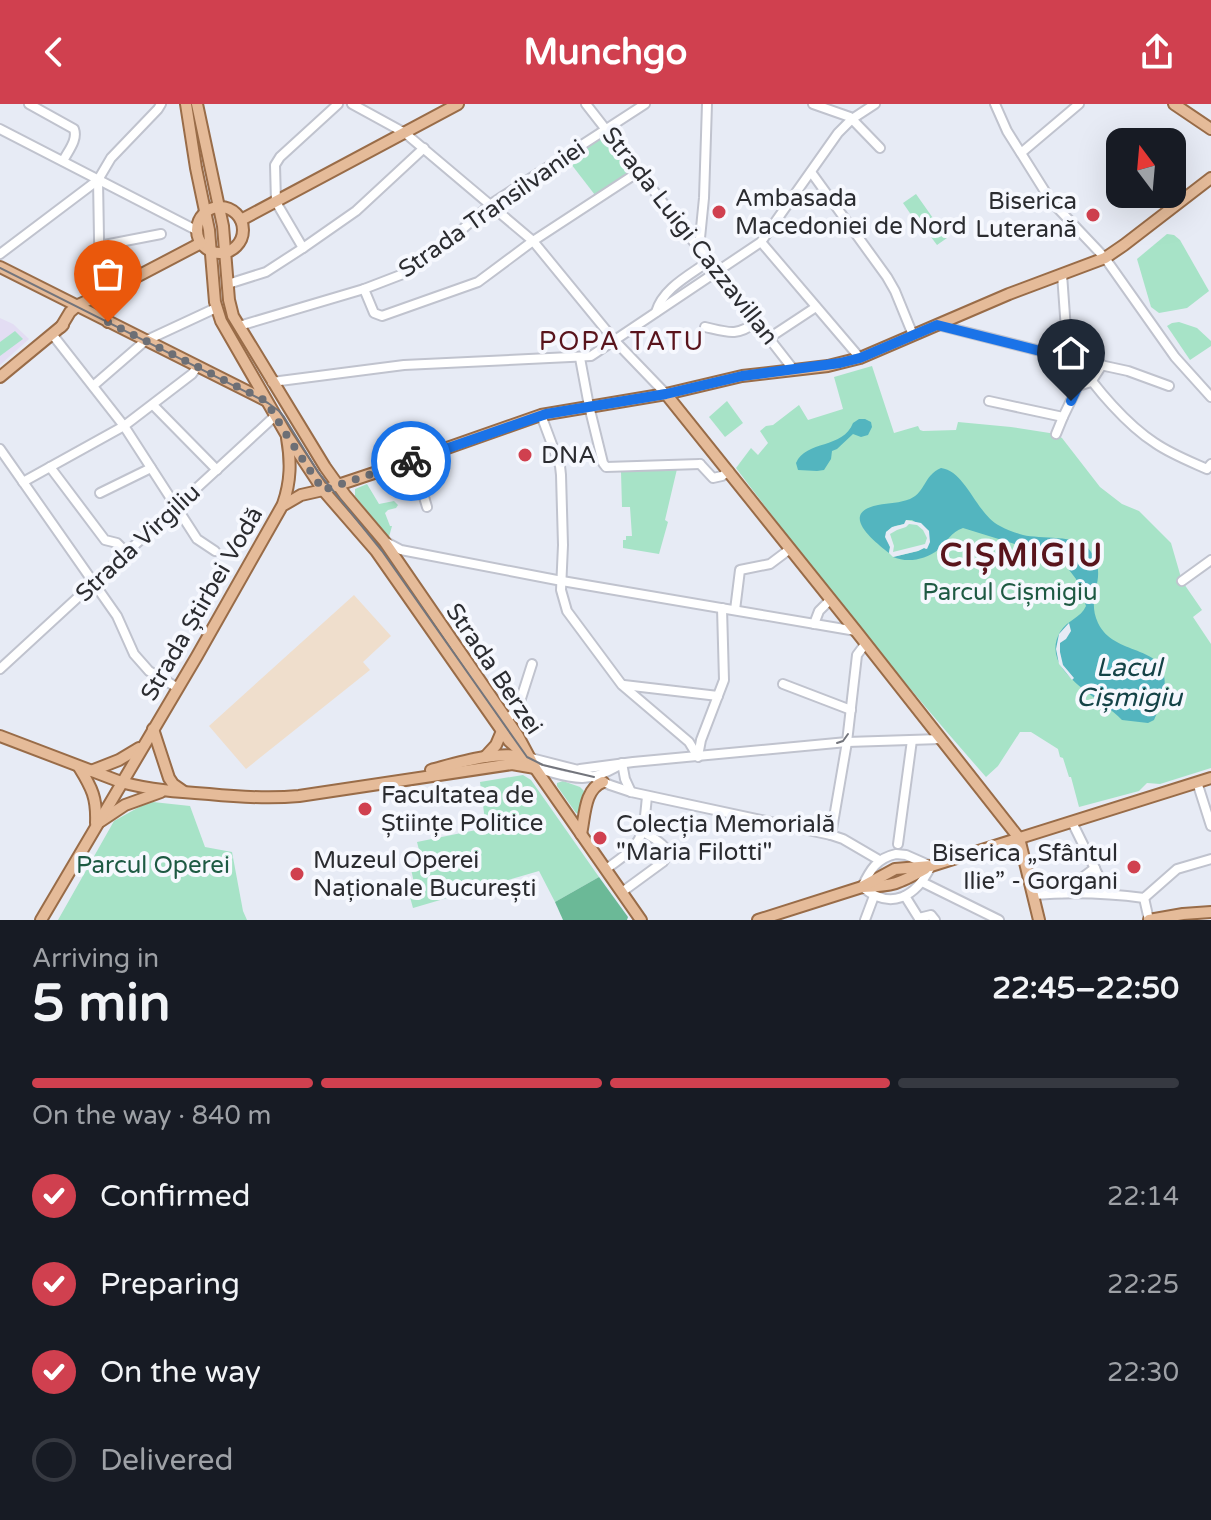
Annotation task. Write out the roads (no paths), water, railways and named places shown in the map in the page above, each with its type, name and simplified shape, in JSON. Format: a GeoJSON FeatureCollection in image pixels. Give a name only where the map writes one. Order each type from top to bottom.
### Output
{"type":"FeatureCollection","features":[{"type":"Feature","properties":{"kind":"main road","name":"Strada Berzei"},"geometry":{"type":"LineString","coordinates":[[186,104],[211,252],[216,308],[221,321],[275,416],[323,490],[370,543],[392,556],[518,736],[527,757]]}},
{"type":"Feature","properties":{"kind":"main road","name":"Strada Berzei"},"geometry":{"type":"LineString","coordinates":[[197,104],[220,206],[230,305],[239,326],[338,485],[384,541],[502,731],[527,757]]}},
{"type":"Feature","properties":{"kind":"main road"},"geometry":{"type":"LineString","coordinates":[[241,220],[458,104]]}},
{"type":"Feature","properties":{"kind":"main road"},"geometry":{"type":"LineString","coordinates":[[1174,104],[1211,129]]}},
{"type":"Feature","properties":{"kind":"main road","name":"Strada Știrbei Vodă"},"geometry":{"type":"LineString","coordinates":[[41,920],[282,506],[298,496],[541,415],[666,394],[742,376],[828,366],[860,358],[1105,258],[1211,178]]}},
{"type":"Feature","properties":{"kind":"main road"},"geometry":{"type":"LineString","coordinates":[[220,206],[232,209],[241,220],[243,233],[237,246],[226,252],[211,252],[201,243],[196,230],[205,212],[220,206]]}},
{"type":"Feature","properties":{"kind":"main road"},"geometry":{"type":"LineString","coordinates":[[0,377],[61,327],[70,312],[201,243]]}},
{"type":"Feature","properties":{"kind":"main road"},"geometry":{"type":"LineString","coordinates":[[0,267],[266,401]]}},
{"type":"Feature","properties":{"kind":"main road"},"geometry":{"type":"LineString","coordinates":[[97,316],[94,307],[99,295]]}},
{"type":"Feature","properties":{"kind":"main road"},"geometry":{"type":"LineString","coordinates":[[99,295],[108,322]]}},
{"type":"Feature","properties":{"kind":"main road"},"geometry":{"type":"LineString","coordinates":[[227,381],[239,381],[248,369]]}},
{"type":"Feature","properties":{"kind":"main road"},"geometry":{"type":"LineString","coordinates":[[666,394],[1019,838],[1039,920]]}},
{"type":"Feature","properties":{"kind":"main road"},"geometry":{"type":"LineString","coordinates":[[282,506],[289,487],[291,466],[286,434]]}},
{"type":"Feature","properties":{"kind":"main road"},"geometry":{"type":"LineString","coordinates":[[291,466],[302,485],[323,490]]}},
{"type":"Feature","properties":{"kind":"main road"},"geometry":{"type":"LineString","coordinates":[[153,729],[169,778],[185,792]]}},
{"type":"Feature","properties":{"kind":"main road"},"geometry":{"type":"LineString","coordinates":[[485,757],[496,745],[502,731]]}},
{"type":"Feature","properties":{"kind":"main road"},"geometry":{"type":"LineString","coordinates":[[0,736],[121,782],[165,791],[272,798],[512,764],[535,768]]}},
{"type":"Feature","properties":{"kind":"main road"},"geometry":{"type":"LineString","coordinates":[[91,771],[127,756],[144,744]]}},
{"type":"Feature","properties":{"kind":"main road"},"geometry":{"type":"LineString","coordinates":[[394,781],[485,757],[511,754],[527,757],[641,920]]}},
{"type":"Feature","properties":{"kind":"main road"},"geometry":{"type":"LineString","coordinates":[[78,766],[95,799],[96,825]]}},
{"type":"Feature","properties":{"kind":"main road"},"geometry":{"type":"LineString","coordinates":[[758,920],[862,887],[889,871],[931,866],[1211,778]]}},
{"type":"Feature","properties":{"kind":"main road"},"geometry":{"type":"LineString","coordinates":[[581,834],[591,790],[599,780]]}},
{"type":"Feature","properties":{"kind":"main road"},"geometry":{"type":"LineString","coordinates":[[96,825],[125,805],[165,791]]}},
{"type":"Feature","properties":{"kind":"main road"},"geometry":{"type":"LineString","coordinates":[[1149,920],[1211,912]]}},
{"type":"Feature","properties":{"kind":"street"},"geometry":{"type":"LineString","coordinates":[[0,254],[98,180],[108,161],[161,104]]}},
{"type":"Feature","properties":{"kind":"street"},"geometry":{"type":"LineString","coordinates":[[303,248],[276,202],[277,160],[338,104]]}},
{"type":"Feature","properties":{"kind":"street"},"geometry":{"type":"LineString","coordinates":[[352,104],[405,133],[533,241],[615,341],[666,394]]}},
{"type":"Feature","properties":{"kind":"street","name":"Strada Luigi Cazzavillan"},"geometry":{"type":"LineString","coordinates":[[586,104],[793,369]]}},
{"type":"Feature","properties":{"kind":"street","name":"Strada Transilvaniei"},"geometry":{"type":"LineString","coordinates":[[239,326],[364,289],[403,274],[426,259],[491,204],[645,104]]}},
{"type":"Feature","properties":{"kind":"street"},"geometry":{"type":"LineString","coordinates":[[699,248],[707,104]]}},
{"type":"Feature","properties":{"kind":"street"},"geometry":{"type":"LineString","coordinates":[[813,104],[852,119],[880,148]]}},
{"type":"Feature","properties":{"kind":"street"},"geometry":{"type":"LineString","coordinates":[[272,382],[404,365],[591,356],[761,242],[838,133],[875,104]]}},
{"type":"Feature","properties":{"kind":"street"},"geometry":{"type":"LineString","coordinates":[[995,104],[1005,127],[1056,207],[1105,258],[1175,357],[1211,397]]}},
{"type":"Feature","properties":{"kind":"street"},"geometry":{"type":"LineString","coordinates":[[1021,153],[1079,104]]}},
{"type":"Feature","properties":{"kind":"street"},"geometry":{"type":"LineString","coordinates":[[37,105],[74,129],[76,135],[63,161]]}},
{"type":"Feature","properties":{"kind":"street"},"geometry":{"type":"LineString","coordinates":[[0,129],[196,230]]}},
{"type":"Feature","properties":{"kind":"street"},"geometry":{"type":"LineString","coordinates":[[228,284],[266,272],[303,248],[356,211],[424,148]]}},
{"type":"Feature","properties":{"kind":"street"},"geometry":{"type":"LineString","coordinates":[[364,289],[374,313],[382,316],[473,285],[533,241],[640,171]]}},
{"type":"Feature","properties":{"kind":"street"},"geometry":{"type":"LineString","coordinates":[[811,172],[887,277],[913,335]]}},
{"type":"Feature","properties":{"kind":"street"},"geometry":{"type":"LineString","coordinates":[[98,180],[99,295]]}},
{"type":"Feature","properties":{"kind":"street"},"geometry":{"type":"LineString","coordinates":[[99,246],[161,234]]}},
{"type":"Feature","properties":{"kind":"street"},"geometry":{"type":"LineString","coordinates":[[761,242],[860,358]]}},
{"type":"Feature","properties":{"kind":"street"},"geometry":{"type":"LineString","coordinates":[[656,312],[673,287],[709,261]]}},
{"type":"Feature","properties":{"kind":"street"},"geometry":{"type":"LineString","coordinates":[[1056,434],[1078,386],[1062,274]]}},
{"type":"Feature","properties":{"kind":"street"},"geometry":{"type":"LineString","coordinates":[[769,338],[816,307]]}},
{"type":"Feature","properties":{"kind":"street"},"geometry":{"type":"LineString","coordinates":[[93,386],[145,341],[216,308]]}},
{"type":"Feature","properties":{"kind":"street"},"geometry":{"type":"LineString","coordinates":[[705,327],[735,333],[756,322]]}},
{"type":"Feature","properties":{"kind":"street"},"geometry":{"type":"LineString","coordinates":[[937,325],[1135,373],[1169,386]]}},
{"type":"Feature","properties":{"kind":"street"},"geometry":{"type":"LineString","coordinates":[[52,334],[124,426],[197,539],[215,551]]}},
{"type":"Feature","properties":{"kind":"street"},"geometry":{"type":"LineString","coordinates":[[580,358],[606,467],[700,464],[713,478],[729,471]]}},
{"type":"Feature","properties":{"kind":"street"},"geometry":{"type":"LineString","coordinates":[[1072,359],[1091,382],[1154,443],[1209,466]]}},
{"type":"Feature","properties":{"kind":"street"},"geometry":{"type":"LineString","coordinates":[[1078,386],[1091,382],[1102,365]]}},
{"type":"Feature","properties":{"kind":"street"},"geometry":{"type":"LineString","coordinates":[[23,482],[124,426],[197,367]]}},
{"type":"Feature","properties":{"kind":"street"},"geometry":{"type":"LineString","coordinates":[[989,401],[1063,417]]}},
{"type":"Feature","properties":{"kind":"street"},"geometry":{"type":"LineString","coordinates":[[153,405],[217,470]]}},
{"type":"Feature","properties":{"kind":"street"},"geometry":{"type":"LineString","coordinates":[[541,415],[561,475],[562,598],[567,611],[622,685],[689,742],[698,757]]}},
{"type":"Feature","properties":{"kind":"street","name":"Strada Virgiliu"},"geometry":{"type":"LineString","coordinates":[[0,669],[275,416]]}},
{"type":"Feature","properties":{"kind":"street"},"geometry":{"type":"LineString","coordinates":[[700,464],[708,446]]}},
{"type":"Feature","properties":{"kind":"street"},"geometry":{"type":"LineString","coordinates":[[0,449],[120,622],[138,660],[149,671],[178,688]]}},
{"type":"Feature","properties":{"kind":"street"},"geometry":{"type":"LineString","coordinates":[[413,460],[427,507]]}},
{"type":"Feature","properties":{"kind":"street"},"geometry":{"type":"LineString","coordinates":[[50,467],[105,540],[117,543],[128,554]]}},
{"type":"Feature","properties":{"kind":"street"},"geometry":{"type":"LineString","coordinates":[[100,493],[151,468]]}},
{"type":"Feature","properties":{"kind":"street"},"geometry":{"type":"LineString","coordinates":[[735,610],[740,570],[770,564],[790,549]]}},
{"type":"Feature","properties":{"kind":"street"},"geometry":{"type":"LineString","coordinates":[[392,556],[562,581],[856,631]]}},
{"type":"Feature","properties":{"kind":"street"},"geometry":{"type":"LineString","coordinates":[[1182,581],[1211,560]]}},
{"type":"Feature","properties":{"kind":"street"},"geometry":{"type":"LineString","coordinates":[[814,624],[819,611],[830,600]]}},
{"type":"Feature","properties":{"kind":"street"},"geometry":{"type":"LineString","coordinates":[[698,757],[701,740],[724,680],[722,608]]}},
{"type":"Feature","properties":{"kind":"street"},"geometry":{"type":"LineString","coordinates":[[831,835],[857,655],[866,643]]}},
{"type":"Feature","properties":{"kind":"street"},"geometry":{"type":"LineString","coordinates":[[506,719],[517,711],[532,664]]}},
{"type":"Feature","properties":{"kind":"street"},"geometry":{"type":"LineString","coordinates":[[783,684],[851,710]]}},
{"type":"Feature","properties":{"kind":"street"},"geometry":{"type":"LineString","coordinates":[[622,685],[718,696]]}},
{"type":"Feature","properties":{"kind":"street"},"geometry":{"type":"LineString","coordinates":[[578,770],[844,740],[941,739]]}},
{"type":"Feature","properties":{"kind":"street"},"geometry":{"type":"LineString","coordinates":[[898,844],[912,740]]}},
{"type":"Feature","properties":{"kind":"street"},"geometry":{"type":"LineString","coordinates":[[527,757],[578,770],[631,792],[831,835],[848,841],[879,860]]}},
{"type":"Feature","properties":{"kind":"street"},"geometry":{"type":"LineString","coordinates":[[535,768],[599,780],[622,763]]}},
{"type":"Feature","properties":{"kind":"street"},"geometry":{"type":"LineString","coordinates":[[622,763],[631,792]]}},
{"type":"Feature","properties":{"kind":"street"},"geometry":{"type":"LineString","coordinates":[[1197,782],[1211,826]]}},
{"type":"Feature","properties":{"kind":"street"},"geometry":{"type":"LineString","coordinates":[[606,869],[637,845],[647,796]]}},
{"type":"Feature","properties":{"kind":"street"},"geometry":{"type":"LineString","coordinates":[[1072,822],[1107,893]]}},
{"type":"Feature","properties":{"kind":"street"},"geometry":{"type":"LineString","coordinates":[[622,892],[667,856],[664,845],[642,831]]}},
{"type":"Feature","properties":{"kind":"street"},"geometry":{"type":"LineString","coordinates":[[902,854],[931,866],[916,889],[905,896],[891,899],[874,896],[862,887],[879,860],[890,855],[902,854]]}},
{"type":"Feature","properties":{"kind":"street"},"geometry":{"type":"LineString","coordinates":[[1033,895],[1107,893],[1144,898],[1177,869],[1211,859]]}},
{"type":"Feature","properties":{"kind":"street"},"geometry":{"type":"LineString","coordinates":[[1062,893],[1095,868]]}},
{"type":"Feature","properties":{"kind":"street"},"geometry":{"type":"LineString","coordinates":[[922,882],[999,920]]}},
{"type":"Feature","properties":{"kind":"street"},"geometry":{"type":"LineString","coordinates":[[865,920],[874,896]]}},
{"type":"Feature","properties":{"kind":"street"},"geometry":{"type":"LineString","coordinates":[[905,896],[920,919],[932,915],[935,920]]}},
{"type":"Feature","properties":{"kind":"street"},"geometry":{"type":"LineString","coordinates":[[1144,898],[1149,920]]}},
{"type":"Feature","properties":{"kind":"water"},"geometry":{"type":"Polygon","coordinates":[[[859,419],[871,422],[868,435],[861,437],[853,434],[832,451],[824,470],[798,470],[796,463],[801,456],[841,437],[859,419]]]}},
{"type":"Feature","properties":{"kind":"water","name":"Lacul Cișmigiu"},"geometry":{"type":"Polygon","coordinates":[[[941,468],[957,477],[984,512],[1000,526],[1023,535],[1076,541],[1088,548],[1098,568],[1094,603],[1098,623],[1108,636],[1148,655],[1158,663],[1164,675],[1163,693],[1154,720],[1148,723],[1122,720],[1075,682],[1057,659],[1055,646],[1060,632],[1086,606],[1076,579],[1060,558],[963,528],[933,553],[904,560],[893,557],[926,549],[929,531],[912,520],[895,526],[886,532],[889,553],[868,535],[860,521],[866,509],[910,499],[941,468]]]}},
{"type":"Feature","properties":{"kind":"tram line"},"geometry":{"type":"LineString","coordinates":[[0,268],[279,411],[318,472],[382,551],[527,757],[543,765],[594,777]]}},
{"type":"Feature","properties":{"kind":"tram line"},"geometry":{"type":"LineString","coordinates":[[837,743],[848,734]]}},
{"type":"Feature","properties":{"kind":"place","name":"Ambasada Macedoniei de Nord"},"geometry":{"type":"Point","coordinates":[719,212]}},
{"type":"Feature","properties":{"kind":"place","name":"Biserica Luterană"},"geometry":{"type":"Point","coordinates":[1093,215]}},
{"type":"Feature","properties":{"kind":"place","name":"DNA"},"geometry":{"type":"Point","coordinates":[525,455]}},
{"type":"Feature","properties":{"kind":"place","name":"Facultatea de Științe Politice"},"geometry":{"type":"Point","coordinates":[365,809]}},
{"type":"Feature","properties":{"kind":"place","name":"Colecția Memorială \"Maria Filotti\""},"geometry":{"type":"Point","coordinates":[600,838]}},
{"type":"Feature","properties":{"kind":"place","name":"Biserica „Sfântul Ilie” - Gorgani"},"geometry":{"type":"Point","coordinates":[1134,867]}},
{"type":"Feature","properties":{"kind":"place","name":"Muzeul Operei Naționale București"},"geometry":{"type":"Point","coordinates":[297,874]}},
{"type":"Feature","properties":{"kind":"district","name":"POPA TATU"},"geometry":{"type":"Point","coordinates":[622,341]}},
{"type":"Feature","properties":{"kind":"district","name":"CIȘMIGIU"},"geometry":{"type":"Point","coordinates":[1022,556]}},
{"type":"Feature","properties":{"kind":"park label","name":"Parcul Cișmigiu"},"geometry":{"type":"Point","coordinates":[1010,592]}},
{"type":"Feature","properties":{"kind":"park label","name":"Parcul Operei"},"geometry":{"type":"Point","coordinates":[153,865]}}]}
